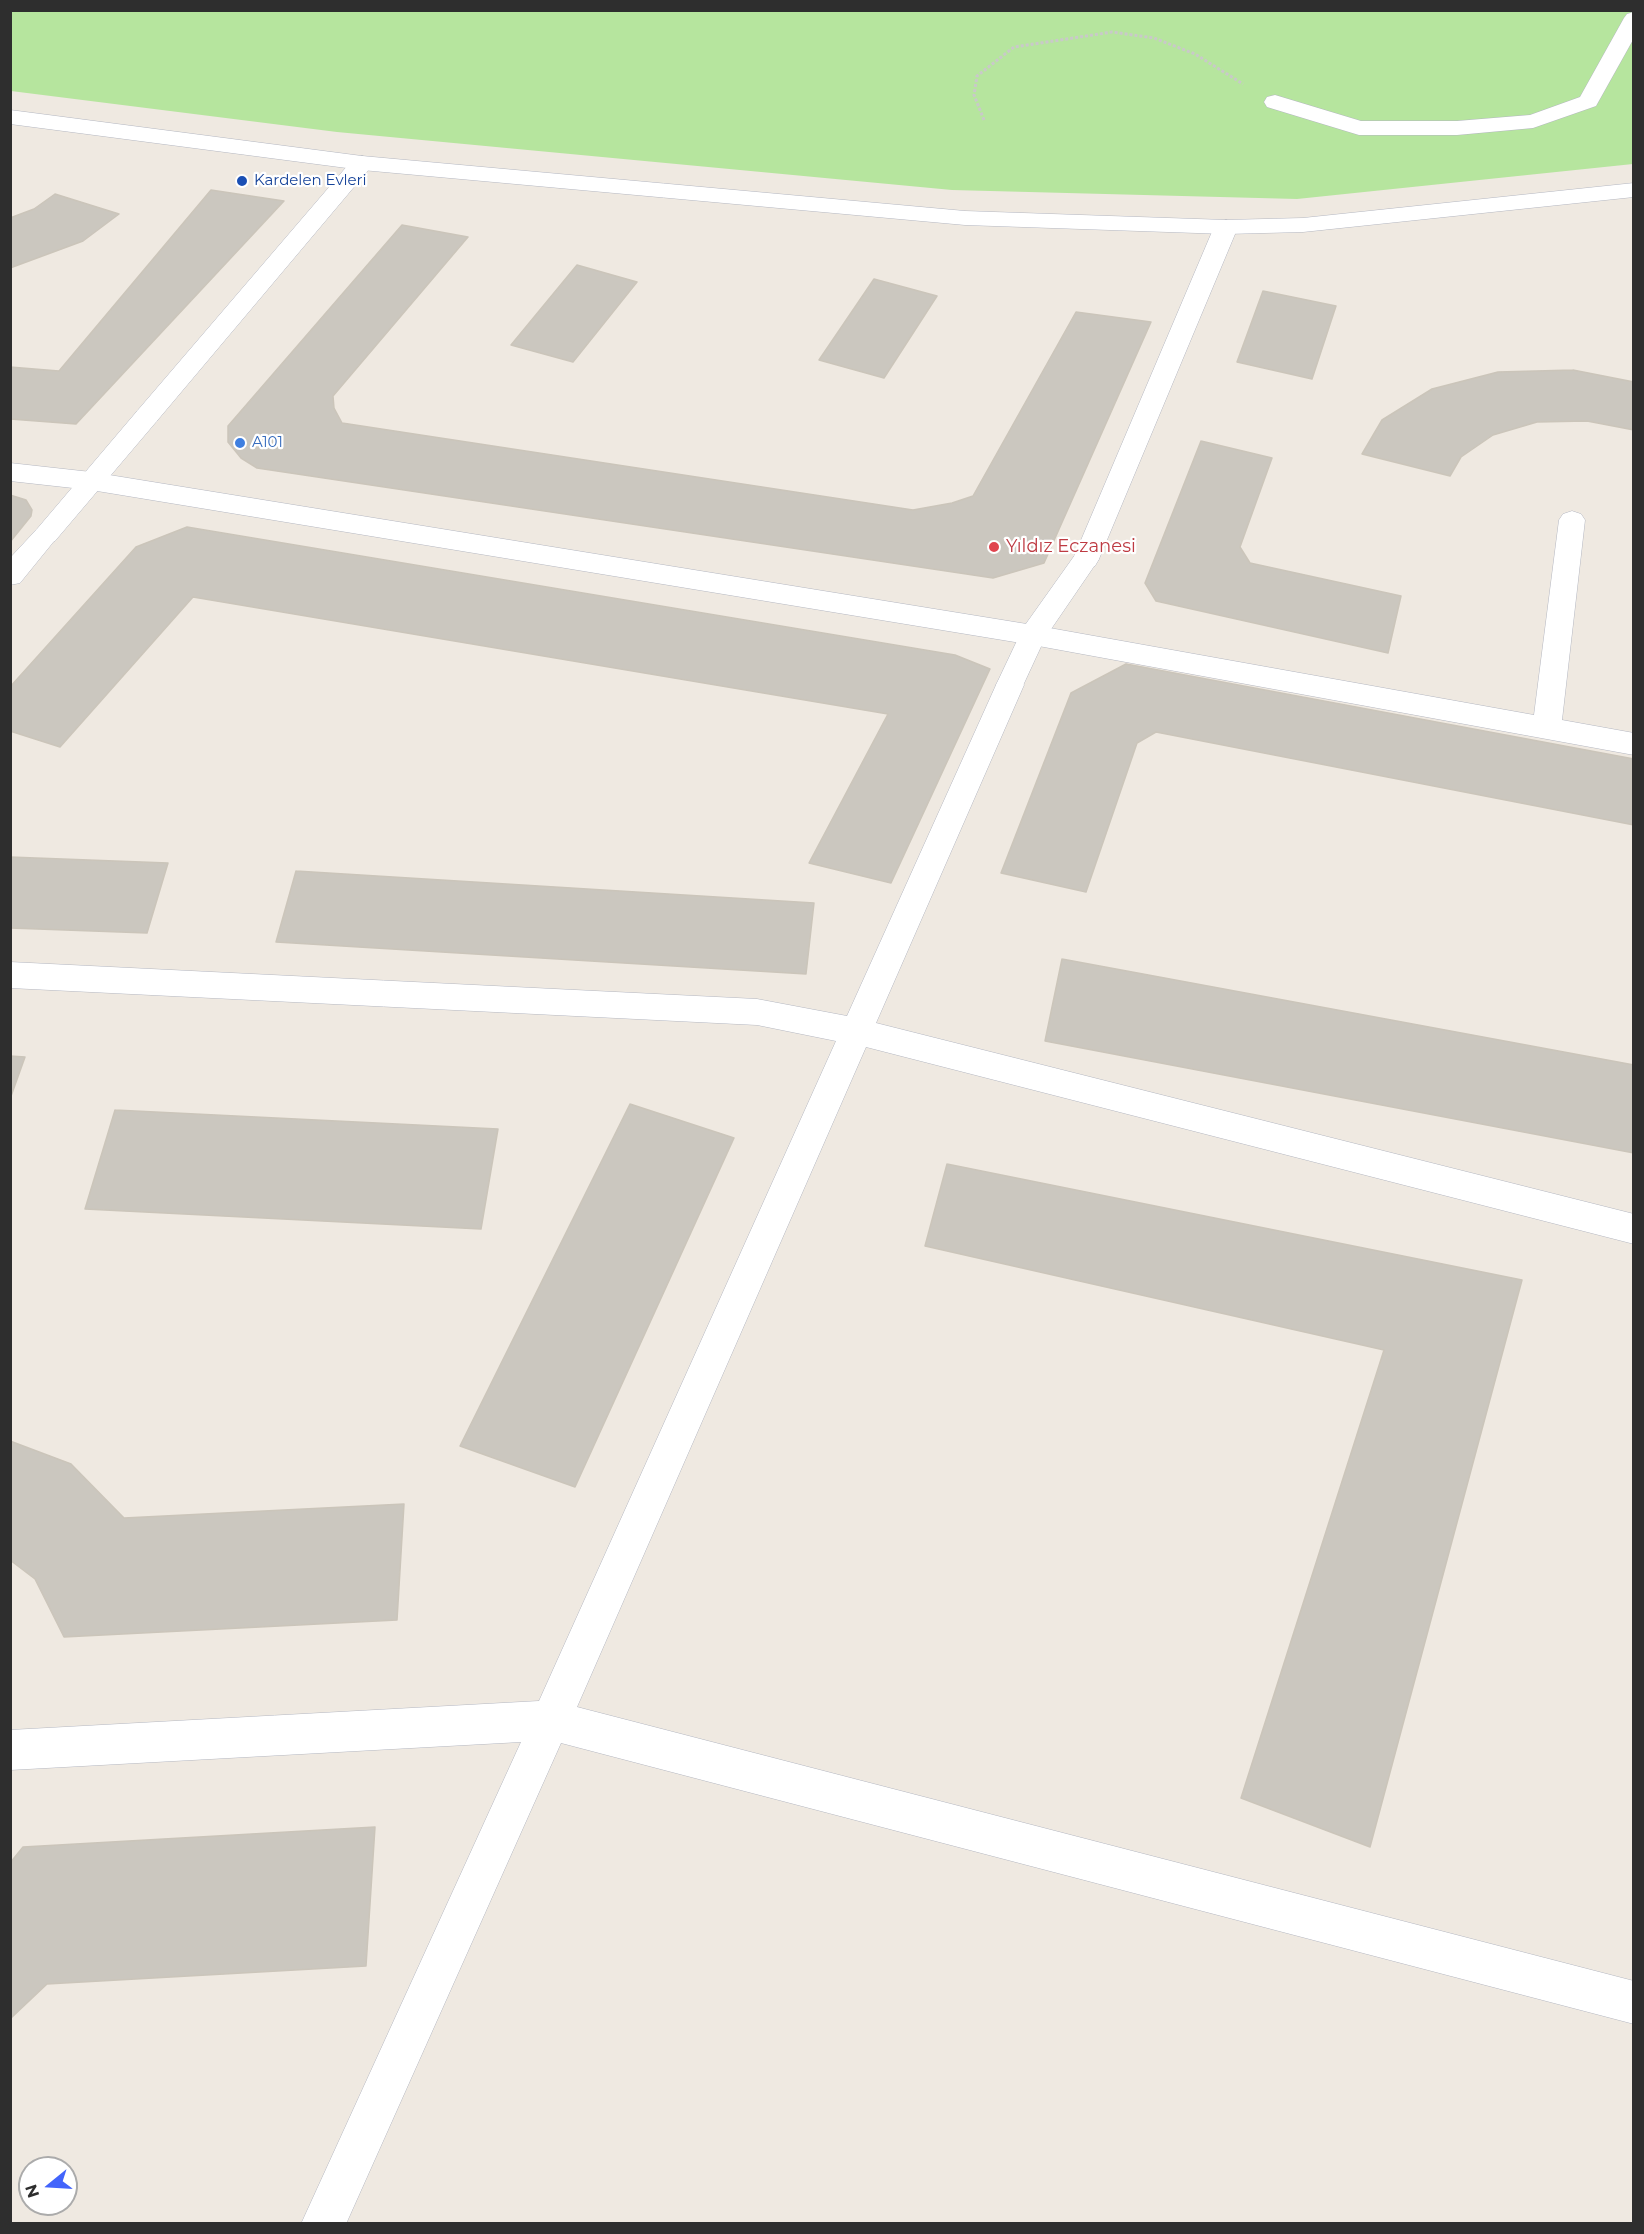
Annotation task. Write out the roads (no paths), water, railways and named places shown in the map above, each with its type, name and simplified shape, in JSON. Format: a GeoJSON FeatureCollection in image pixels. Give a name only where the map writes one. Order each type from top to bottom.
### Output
{"type":"FeatureCollection","features":[{"type":"Feature","properties":{"kind":"street"},"geometry":{"type":"LineString","coordinates":[[1275,102],[1359,128],[1457,128],[1533,121],[1588,101],[1634,18]]}},
{"type":"Feature","properties":{"kind":"street"},"geometry":{"type":"LineString","coordinates":[[10,117],[362,163],[966,218],[1226,227],[1303,225],[1634,190]]}},
{"type":"Feature","properties":{"kind":"street"},"geometry":{"type":"LineString","coordinates":[[10,576],[362,163]]}},
{"type":"Feature","properties":{"kind":"street"},"geometry":{"type":"LineString","coordinates":[[323,2223],[551,1720],[1010,685],[1033,635],[1086,559],[1226,227]]}},
{"type":"Feature","properties":{"kind":"street"},"geometry":{"type":"LineString","coordinates":[[10,472],[91,481],[1033,635],[1634,744]]}},
{"type":"Feature","properties":{"kind":"street"},"geometry":{"type":"LineString","coordinates":[[1546,728],[1572,520]]}},
{"type":"Feature","properties":{"kind":"street"},"geometry":{"type":"LineString","coordinates":[[10,975],[757,1012],[855,1031],[1634,1229]]}},
{"type":"Feature","properties":{"kind":"street"},"geometry":{"type":"LineString","coordinates":[[10,1750],[551,1720],[1634,2003]]}},
{"type":"Feature","properties":{"kind":"place","name":"Kardelen Evleri"},"geometry":{"type":"Point","coordinates":[242,181]}},
{"type":"Feature","properties":{"kind":"place","name":"A101"},"geometry":{"type":"Point","coordinates":[240,443]}},
{"type":"Feature","properties":{"kind":"place","name":"Yıldız Eczanesi"},"geometry":{"type":"Point","coordinates":[994,547]}}]}
